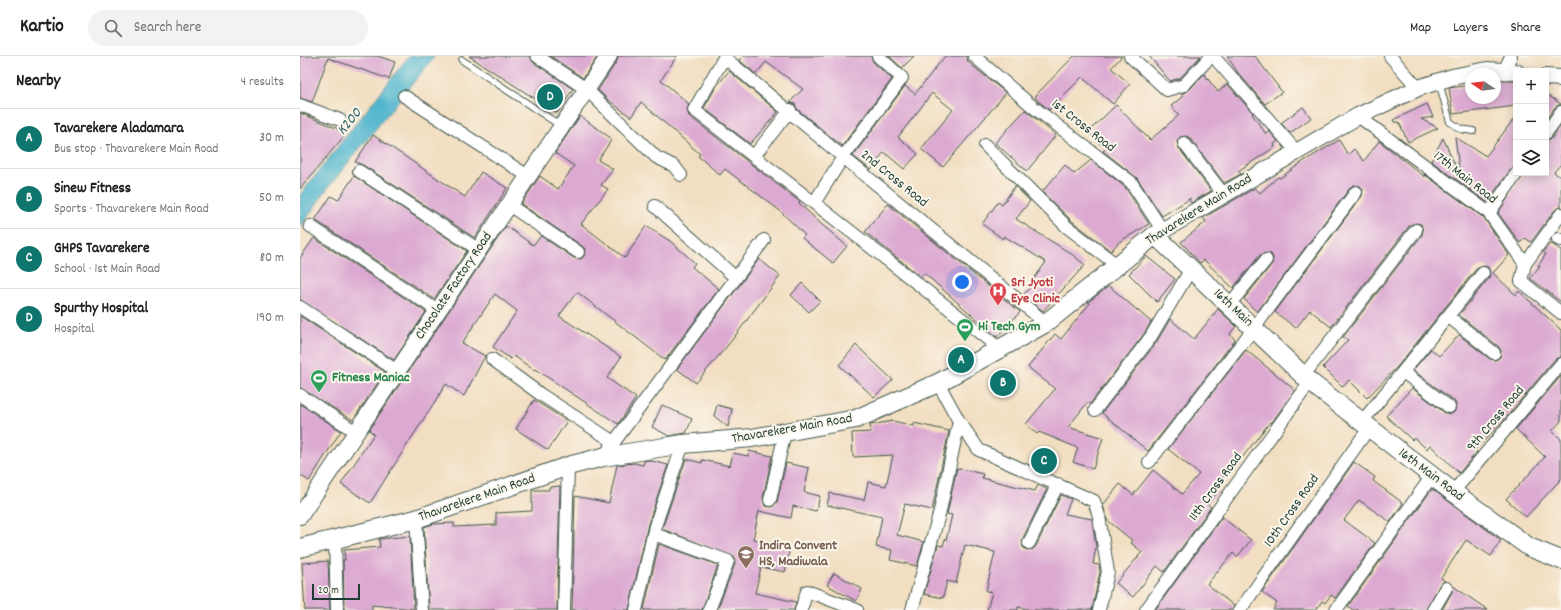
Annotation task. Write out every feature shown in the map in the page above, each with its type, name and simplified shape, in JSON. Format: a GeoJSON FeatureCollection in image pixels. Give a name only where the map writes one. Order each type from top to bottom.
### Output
{"type":"FeatureCollection","features":[{"type":"Feature","properties":{"kind":"main road","name":"Thavarekere Main Road"},"geometry":{"type":"LineString","coordinates":[[300,548],[335,541],[416,519],[568,466],[603,457],[683,444],[752,438],[856,419],[938,383],[1046,323],[1159,233]]}},
{"type":"Feature","properties":{"kind":"main road","name":"16th Main"},"geometry":{"type":"LineString","coordinates":[[1159,233],[1191,269],[1307,378]]}},
{"type":"Feature","properties":{"kind":"main road","name":"16th Main Road"},"geometry":{"type":"LineString","coordinates":[[1307,378],[1365,426],[1529,547],[1560,559]]}},
{"type":"Feature","properties":{"kind":"street"},"geometry":{"type":"LineString","coordinates":[[537,56],[586,89],[656,157],[674,166],[681,175]]}},
{"type":"Feature","properties":{"kind":"street","name":"Chocolate Factory Road"},"geometry":{"type":"LineString","coordinates":[[300,516],[608,56]]}},
{"type":"Feature","properties":{"kind":"street"},"geometry":{"type":"LineString","coordinates":[[724,56],[694,110],[1000,349]]}},
{"type":"Feature","properties":{"kind":"street","name":"2nd Cross Road"},"geometry":{"type":"LineString","coordinates":[[724,56],[790,110],[843,157],[1046,323]]}},
{"type":"Feature","properties":{"kind":"street"},"geometry":{"type":"LineString","coordinates":[[814,203],[843,157],[902,78],[878,56]]}},
{"type":"Feature","properties":{"kind":"street","name":"1st Cross Road"},"geometry":{"type":"LineString","coordinates":[[974,56],[1032,106],[1131,182],[1159,233]]}},
{"type":"Feature","properties":{"kind":"street"},"geometry":{"type":"LineString","coordinates":[[1130,56],[1167,90],[1184,85],[1212,56],[1297,152]]}},
{"type":"Feature","properties":{"kind":"street"},"geometry":{"type":"LineString","coordinates":[[1390,56],[1418,88]]}},
{"type":"Feature","properties":{"kind":"street"},"geometry":{"type":"LineString","coordinates":[[1510,72],[1511,56]]}},
{"type":"Feature","properties":{"kind":"street","name":"Thavarekere Main Road"},"geometry":{"type":"LineString","coordinates":[[1159,233],[1258,173],[1358,116],[1418,88],[1487,70],[1510,72]]}},
{"type":"Feature","properties":{"kind":"street"},"geometry":{"type":"LineString","coordinates":[[1549,77],[1561,78]]}},
{"type":"Feature","properties":{"kind":"street"},"geometry":{"type":"LineString","coordinates":[[404,96],[528,176]]}},
{"type":"Feature","properties":{"kind":"street"},"geometry":{"type":"LineString","coordinates":[[300,105],[340,120]]}},
{"type":"Feature","properties":{"kind":"street"},"geometry":{"type":"LineString","coordinates":[[754,156],[790,110]]}},
{"type":"Feature","properties":{"kind":"street"},"geometry":{"type":"LineString","coordinates":[[1549,129],[1561,112]]}},
{"type":"Feature","properties":{"kind":"street","name":"17th Main Road"},"geometry":{"type":"LineString","coordinates":[[1358,116],[1489,213],[1525,264]]}},
{"type":"Feature","properties":{"kind":"street"},"geometry":{"type":"LineString","coordinates":[[1184,142],[1224,195]]}},
{"type":"Feature","properties":{"kind":"street"},"geometry":{"type":"LineString","coordinates":[[985,145],[1067,227],[1118,265]]}},
{"type":"Feature","properties":{"kind":"street"},"geometry":{"type":"LineString","coordinates":[[360,170],[479,250]]}},
{"type":"Feature","properties":{"kind":"street"},"geometry":{"type":"LineString","coordinates":[[1489,213],[1516,176]]}},
{"type":"Feature","properties":{"kind":"street"},"geometry":{"type":"LineString","coordinates":[[1149,462],[1254,328],[1356,192]]}},
{"type":"Feature","properties":{"kind":"street"},"geometry":{"type":"LineString","coordinates":[[509,205],[578,252]]}},
{"type":"Feature","properties":{"kind":"street"},"geometry":{"type":"LineString","coordinates":[[655,206],[736,278]]}},
{"type":"Feature","properties":{"kind":"street"},"geometry":{"type":"LineString","coordinates":[[1561,214],[1525,264],[1521,281],[1561,313]]}},
{"type":"Feature","properties":{"kind":"street"},"geometry":{"type":"LineString","coordinates":[[310,226],[438,311]]}},
{"type":"Feature","properties":{"kind":"street","name":"11th Cross Road"},"geometry":{"type":"LineString","coordinates":[[1146,610],[1307,378],[1416,230]]}},
{"type":"Feature","properties":{"kind":"street"},"geometry":{"type":"LineString","coordinates":[[603,457],[764,240]]}},
{"type":"Feature","properties":{"kind":"street"},"geometry":{"type":"LineString","coordinates":[[1230,305],[1266,260]]}},
{"type":"Feature","properties":{"kind":"street"},"geometry":{"type":"LineString","coordinates":[[1095,410],[1150,338],[1191,269]]}},
{"type":"Feature","properties":{"kind":"street","name":"10th Cross Road"},"geometry":{"type":"LineString","coordinates":[[1240,610],[1403,372],[1483,273]]}},
{"type":"Feature","properties":{"kind":"street"},"geometry":{"type":"LineString","coordinates":[[300,308],[397,371]]}},
{"type":"Feature","properties":{"kind":"street"},"geometry":{"type":"LineString","coordinates":[[1448,316],[1494,353]]}},
{"type":"Feature","properties":{"kind":"street"},"geometry":{"type":"LineString","coordinates":[[492,359],[540,394],[614,442]]}},
{"type":"Feature","properties":{"kind":"street","name":"9th Cross Road"},"geometry":{"type":"LineString","coordinates":[[1453,492],[1561,364]]}},
{"type":"Feature","properties":{"kind":"street"},"geometry":{"type":"LineString","coordinates":[[1403,372],[1449,407]]}},
{"type":"Feature","properties":{"kind":"street"},"geometry":{"type":"LineString","coordinates":[[938,383],[959,421],[979,450],[1094,501],[1099,516],[1108,572],[1098,610]]}},
{"type":"Feature","properties":{"kind":"street"},"geometry":{"type":"LineString","coordinates":[[300,395],[356,432]]}},
{"type":"Feature","properties":{"kind":"street"},"geometry":{"type":"LineString","coordinates":[[912,610],[940,511],[959,421]]}},
{"type":"Feature","properties":{"kind":"street"},"geometry":{"type":"LineString","coordinates":[[770,500],[785,432]]}},
{"type":"Feature","properties":{"kind":"street"},"geometry":{"type":"LineString","coordinates":[[636,610],[654,534],[683,444]]}},
{"type":"Feature","properties":{"kind":"street"},"geometry":{"type":"LineString","coordinates":[[564,610],[568,466]]}},
{"type":"Feature","properties":{"kind":"street"},"geometry":{"type":"LineString","coordinates":[[1338,609],[1432,476]]}},
{"type":"Feature","properties":{"kind":"street"},"geometry":{"type":"LineString","coordinates":[[1028,544],[1058,484]]}},
{"type":"Feature","properties":{"kind":"street"},"geometry":{"type":"LineString","coordinates":[[416,519],[422,610]]}},
{"type":"Feature","properties":{"kind":"street"},"geometry":{"type":"LineString","coordinates":[[654,534],[728,561],[709,610]]}},
{"type":"Feature","properties":{"kind":"street"},"geometry":{"type":"LineString","coordinates":[[335,541],[337,610]]}},
{"type":"Feature","properties":{"kind":"street"},"geometry":{"type":"LineString","coordinates":[[1433,610],[1446,588]]}},
{"type":"Feature","properties":{"kind":"street"},"geometry":{"type":"LineString","coordinates":[[801,610],[807,591],[857,610]]}},
{"type":"Feature","properties":{"kind":"lane"},"geometry":{"type":"LineString","coordinates":[[462,60],[561,126]]}},
{"type":"Feature","properties":{"kind":"lane"},"geometry":{"type":"LineString","coordinates":[[1439,82],[1450,122],[1461,129],[1473,131]]}},
{"type":"Feature","properties":{"kind":"water"},"geometry":{"type":"Polygon","coordinates":[[[409,56],[435,56],[327,189],[300,228],[300,195],[409,56]]]}},
{"type":"Feature","properties":{"kind":"building"},"geometry":{"type":"Polygon","coordinates":[[[300,56],[378,56],[395,62],[389,79],[328,58],[312,102],[300,98],[300,56]]]}},
{"type":"Feature","properties":{"kind":"building"},"geometry":{"type":"Polygon","coordinates":[[[469,56],[530,56],[533,62],[573,89],[557,113],[469,56]]]}},
{"type":"Feature","properties":{"kind":"building"},"geometry":{"type":"Polygon","coordinates":[[[550,56],[598,56],[583,78],[550,56]]]}},
{"type":"Feature","properties":{"kind":"building"},"geometry":{"type":"Polygon","coordinates":[[[618,56],[677,56],[661,80],[689,104],[687,110],[689,116],[800,202],[799,203],[820,223],[847,246],[833,263],[802,238],[805,235],[779,210],[725,169],[720,175],[698,156],[700,154],[641,102],[631,117],[607,99],[598,90],[617,61],[618,56]]]}},
{"type":"Feature","properties":{"kind":"building"},"geometry":{"type":"Polygon","coordinates":[[[743,56],[871,56],[873,62],[892,79],[842,146],[797,109],[795,104],[790,102],[803,89],[766,62],[756,74],[739,60],[743,56]]]}},
{"type":"Feature","properties":{"kind":"building"},"geometry":{"type":"Polygon","coordinates":[[[889,56],[914,56],[902,68],[889,56]]]}},
{"type":"Feature","properties":{"kind":"building"},"geometry":{"type":"Polygon","coordinates":[[[945,56],[967,56],[968,62],[1006,93],[943,167],[921,149],[953,110],[932,93],[898,137],[918,154],[904,169],[884,152],[871,170],[853,156],[905,86],[915,94],[945,56]]]}},
{"type":"Feature","properties":{"kind":"building"},"geometry":{"type":"Polygon","coordinates":[[[1074,56],[1122,56],[1111,68],[1130,84],[1113,104],[1082,77],[1049,110],[1035,98],[1037,94],[1074,56]]]}},
{"type":"Feature","properties":{"kind":"building"},"geometry":{"type":"Polygon","coordinates":[[[1149,56],[1201,56],[1180,78],[1170,81],[1149,56]]]}},
{"type":"Feature","properties":{"kind":"building"},"geometry":{"type":"Polygon","coordinates":[[[1227,56],[1255,56],[1282,92],[1265,104],[1238,73],[1227,56]]]}},
{"type":"Feature","properties":{"kind":"building"},"geometry":{"type":"Polygon","coordinates":[[[729,71],[778,112],[750,144],[704,108],[716,87],[729,71]]]}},
{"type":"Feature","properties":{"kind":"building"},"geometry":{"type":"Polygon","coordinates":[[[1204,74],[1218,92],[1227,84],[1253,113],[1252,114],[1266,134],[1269,131],[1278,141],[1274,144],[1275,147],[1238,171],[1241,174],[1224,183],[1190,138],[1186,136],[1180,137],[1177,141],[1178,147],[1211,191],[1191,203],[1189,200],[1191,198],[1162,216],[1137,178],[1103,151],[1105,149],[1088,132],[1116,105],[1150,140],[1179,115],[1171,106],[1183,96],[1181,94],[1189,90],[1204,74]]]}},
{"type":"Feature","properties":{"kind":"building"},"geometry":{"type":"Polygon","coordinates":[[[1501,81],[1513,81],[1513,106],[1453,114],[1449,88],[1465,86],[1465,104],[1501,104],[1501,81]]]}},
{"type":"Feature","properties":{"kind":"building"},"geometry":{"type":"Polygon","coordinates":[[[1549,96],[1561,104],[1555,107],[1549,116],[1549,96]]]}},
{"type":"Feature","properties":{"kind":"building"},"geometry":{"type":"Polygon","coordinates":[[[1427,104],[1433,117],[1421,119],[1438,128],[1408,142],[1399,122],[1394,122],[1393,120],[1427,104]]]}},
{"type":"Feature","properties":{"kind":"building"},"geometry":{"type":"Polygon","coordinates":[[[1303,107],[1311,118],[1290,133],[1281,123],[1303,107]]]}},
{"type":"Feature","properties":{"kind":"building"},"geometry":{"type":"Polygon","coordinates":[[[1025,110],[1056,135],[1027,171],[995,143],[1025,110]]]}},
{"type":"Feature","properties":{"kind":"building"},"geometry":{"type":"Polygon","coordinates":[[[300,113],[336,128],[345,135],[300,189],[300,113]]]}},
{"type":"Feature","properties":{"kind":"building"},"geometry":{"type":"Polygon","coordinates":[[[580,116],[612,139],[598,160],[613,169],[601,185],[608,189],[581,224],[625,258],[646,226],[670,241],[695,263],[692,267],[719,289],[665,360],[577,292],[559,316],[621,357],[607,378],[636,398],[618,424],[514,356],[511,359],[493,347],[517,311],[495,294],[462,343],[485,356],[464,396],[446,384],[370,503],[341,484],[374,434],[369,430],[506,226],[533,245],[541,236],[574,258],[581,259],[584,256],[585,249],[582,246],[521,204],[540,176],[558,189],[574,166],[555,153],[580,116]]]}},
{"type":"Feature","properties":{"kind":"building"},"geometry":{"type":"Polygon","coordinates":[[[1513,120],[1513,168],[1487,202],[1431,161],[1443,138],[1460,176],[1455,137],[1486,156],[1513,120]]]}},
{"type":"Feature","properties":{"kind":"building"},"geometry":{"type":"Polygon","coordinates":[[[1561,125],[1561,164],[1554,172],[1561,178],[1561,207],[1555,210],[1531,242],[1525,238],[1520,243],[1498,213],[1522,176],[1549,176],[1549,139],[1552,138],[1561,125]]]}},
{"type":"Feature","properties":{"kind":"building"},"geometry":{"type":"Polygon","coordinates":[[[373,135],[465,197],[481,172],[507,188],[475,238],[363,165],[355,162],[373,135]]]}},
{"type":"Feature","properties":{"kind":"building"},"geometry":{"type":"Polygon","coordinates":[[[1339,140],[1348,155],[1354,149],[1364,161],[1379,141],[1425,177],[1424,174],[1484,218],[1509,255],[1493,273],[1516,295],[1519,291],[1561,330],[1561,357],[1555,359],[1505,419],[1475,450],[1477,452],[1459,473],[1430,445],[1427,449],[1414,438],[1412,440],[1386,416],[1412,388],[1445,413],[1452,414],[1455,411],[1456,404],[1454,401],[1413,370],[1431,349],[1439,356],[1459,335],[1490,359],[1496,360],[1500,357],[1501,351],[1499,347],[1459,315],[1489,278],[1490,274],[1488,267],[1484,266],[1477,268],[1397,367],[1367,398],[1349,380],[1343,387],[1323,367],[1348,340],[1343,337],[1422,235],[1423,231],[1421,224],[1417,223],[1410,225],[1331,327],[1310,310],[1296,328],[1275,312],[1362,196],[1363,189],[1360,186],[1353,185],[1350,188],[1257,312],[1244,299],[1272,264],[1273,258],[1271,254],[1267,253],[1260,255],[1233,288],[1204,260],[1200,263],[1181,242],[1206,222],[1203,218],[1255,188],[1260,193],[1278,177],[1280,178],[1301,163],[1339,140]]]}},
{"type":"Feature","properties":{"kind":"building"},"geometry":{"type":"Polygon","coordinates":[[[1091,160],[1125,187],[1149,224],[1119,242],[1111,251],[1072,221],[1042,192],[1065,165],[1074,174],[1091,160]]]}},
{"type":"Feature","properties":{"kind":"building"},"geometry":{"type":"Polygon","coordinates":[[[354,176],[467,251],[434,299],[315,220],[331,196],[338,200],[354,176]]]}},
{"type":"Feature","properties":{"kind":"building"},"geometry":{"type":"Polygon","coordinates":[[[1015,186],[1030,201],[1016,219],[1073,255],[1085,265],[1043,311],[1023,295],[1035,282],[1033,280],[1046,262],[1004,236],[1003,239],[982,224],[998,202],[1002,205],[1015,186]]]}},
{"type":"Feature","properties":{"kind":"building"},"geometry":{"type":"Polygon","coordinates":[[[888,204],[1020,312],[997,337],[924,273],[921,277],[865,232],[888,204]]]}},
{"type":"Feature","properties":{"kind":"building"},"geometry":{"type":"Polygon","coordinates":[[[314,238],[426,312],[394,360],[300,300],[300,258],[314,238]]]}},
{"type":"Feature","properties":{"kind":"building"},"geometry":{"type":"Polygon","coordinates":[[[1550,243],[1561,250],[1561,302],[1530,278],[1540,266],[1538,266],[1546,254],[1543,252],[1550,243]]]}},
{"type":"Feature","properties":{"kind":"building"},"geometry":{"type":"Polygon","coordinates":[[[1146,256],[1175,279],[1157,302],[1129,274],[1146,256]]]}},
{"type":"Feature","properties":{"kind":"building"},"geometry":{"type":"Polygon","coordinates":[[[759,259],[780,276],[732,340],[696,383],[677,369],[759,259]]]}},
{"type":"Feature","properties":{"kind":"building"},"geometry":{"type":"Polygon","coordinates":[[[802,283],[820,301],[809,312],[791,295],[802,283]]]}},
{"type":"Feature","properties":{"kind":"building"},"geometry":{"type":"Polygon","coordinates":[[[1109,286],[1151,322],[1144,334],[1090,404],[1088,402],[1068,427],[1103,438],[1093,469],[1073,462],[1078,448],[1039,432],[1037,434],[1026,424],[1055,389],[1028,367],[1055,334],[1061,339],[1090,303],[1088,302],[1109,286]]]}},
{"type":"Feature","properties":{"kind":"building"},"geometry":{"type":"Polygon","coordinates":[[[1218,309],[1236,326],[1230,334],[1235,340],[1148,451],[1102,413],[1156,343],[1170,319],[1194,339],[1218,309]]]}},
{"type":"Feature","properties":{"kind":"building"},"geometry":{"type":"Polygon","coordinates":[[[300,316],[385,372],[353,420],[300,388],[300,316]]]}},
{"type":"Feature","properties":{"kind":"building"},"geometry":{"type":"Polygon","coordinates":[[[856,345],[893,380],[874,397],[839,365],[856,345]]]}},
{"type":"Feature","properties":{"kind":"building"},"geometry":{"type":"Polygon","coordinates":[[[1246,350],[1295,390],[1273,421],[1271,423],[1270,422],[1234,468],[1232,466],[1215,487],[1219,490],[1207,504],[1211,507],[1164,572],[1157,566],[1133,597],[1116,583],[1142,552],[1131,543],[1133,541],[1107,520],[1103,505],[1120,484],[1133,495],[1153,470],[1182,494],[1199,474],[1168,449],[1246,350]]]}},
{"type":"Feature","properties":{"kind":"building"},"geometry":{"type":"Polygon","coordinates":[[[1561,376],[1561,421],[1552,431],[1561,439],[1561,479],[1526,517],[1506,499],[1545,457],[1516,429],[1561,376]]]}},
{"type":"Feature","properties":{"kind":"building"},"geometry":{"type":"Polygon","coordinates":[[[534,400],[567,421],[548,450],[516,429],[534,400]]]}},
{"type":"Feature","properties":{"kind":"building"},"geometry":{"type":"Polygon","coordinates":[[[300,404],[341,431],[309,481],[300,475],[300,404]]]}},
{"type":"Feature","properties":{"kind":"building"},"geometry":{"type":"Polygon","coordinates":[[[662,405],[692,419],[686,433],[669,436],[652,427],[662,405]]]}},
{"type":"Feature","properties":{"kind":"building"},"geometry":{"type":"Polygon","coordinates":[[[717,405],[732,409],[728,427],[714,416],[717,405]]]}},
{"type":"Feature","properties":{"kind":"building"},"geometry":{"type":"Polygon","coordinates":[[[893,421],[914,426],[914,423],[949,431],[932,510],[905,504],[897,535],[924,542],[917,566],[890,560],[892,550],[876,547],[882,517],[827,505],[830,493],[864,500],[868,482],[886,486],[893,455],[853,457],[852,433],[871,432],[870,425],[893,421]]]}},
{"type":"Feature","properties":{"kind":"building"},"geometry":{"type":"Polygon","coordinates":[[[749,451],[772,456],[763,498],[765,506],[772,507],[777,502],[786,463],[809,468],[804,492],[820,496],[816,511],[793,506],[791,518],[759,511],[753,539],[790,547],[785,572],[761,567],[755,593],[796,602],[794,610],[717,610],[735,564],[734,557],[662,529],[686,459],[702,463],[702,460],[730,466],[733,453],[748,456],[749,451]]]}},
{"type":"Feature","properties":{"kind":"building"},"geometry":{"type":"Polygon","coordinates":[[[648,460],[668,465],[648,524],[629,610],[572,610],[575,496],[609,503],[617,465],[634,463],[643,465],[644,461],[648,460]]]}},
{"type":"Feature","properties":{"kind":"building"},"geometry":{"type":"Polygon","coordinates":[[[1354,462],[1375,477],[1373,481],[1403,503],[1390,522],[1359,500],[1344,520],[1375,543],[1335,598],[1331,595],[1325,603],[1322,601],[1316,610],[1273,610],[1277,603],[1262,592],[1354,462]]]}},
{"type":"Feature","properties":{"kind":"building"},"geometry":{"type":"Polygon","coordinates":[[[957,468],[983,474],[982,478],[1035,491],[1038,485],[1047,489],[1022,540],[1023,547],[1026,550],[1033,549],[1036,546],[1061,495],[1071,499],[1065,514],[1092,519],[1096,547],[1093,564],[1099,565],[1100,572],[1092,610],[1031,610],[1018,607],[1018,610],[987,610],[992,592],[986,591],[995,552],[965,545],[956,583],[947,581],[943,598],[924,594],[938,545],[943,546],[945,539],[946,540],[952,515],[947,514],[957,468]]]}},
{"type":"Feature","properties":{"kind":"building"},"geometry":{"type":"Polygon","coordinates":[[[560,486],[557,610],[429,610],[424,527],[433,524],[454,523],[454,527],[496,525],[496,513],[532,511],[532,490],[549,490],[549,487],[560,486]]]}},
{"type":"Feature","properties":{"kind":"building"},"geometry":{"type":"Polygon","coordinates":[[[1432,489],[1501,540],[1491,556],[1466,540],[1441,578],[1445,581],[1440,584],[1426,610],[1353,610],[1348,606],[1432,489]]]}},
{"type":"Feature","properties":{"kind":"building"},"geometry":{"type":"Polygon","coordinates":[[[1222,517],[1251,540],[1237,557],[1233,553],[1207,584],[1234,606],[1233,610],[1155,610],[1222,517]]]}},
{"type":"Feature","properties":{"kind":"building"},"geometry":{"type":"Polygon","coordinates":[[[410,536],[414,609],[372,605],[372,610],[344,610],[344,550],[380,547],[379,539],[410,536]]]}},
{"type":"Feature","properties":{"kind":"building"},"geometry":{"type":"Polygon","coordinates":[[[659,544],[718,565],[702,610],[644,610],[659,544]]]}},
{"type":"Feature","properties":{"kind":"building"},"geometry":{"type":"Polygon","coordinates":[[[328,561],[330,610],[305,610],[302,563],[328,561]]]}},
{"type":"Feature","properties":{"kind":"building"},"geometry":{"type":"Polygon","coordinates":[[[834,573],[862,589],[856,601],[827,585],[834,573]]]}},
{"type":"Feature","properties":{"kind":"building"},"geometry":{"type":"Polygon","coordinates":[[[1453,586],[1488,610],[1442,610],[1452,592],[1453,586]]]}},
{"type":"Feature","properties":{"kind":"place","name":"Spurthy Hospital"},"geometry":{"type":"Point","coordinates":[550,97]}},
{"type":"Feature","properties":{"kind":"place","name":"Sri Jyoti Eye Clinic"},"geometry":{"type":"Point","coordinates":[998,306]}},
{"type":"Feature","properties":{"kind":"place","name":"Hi Tech Gym"},"geometry":{"type":"Point","coordinates":[965,342]}},
{"type":"Feature","properties":{"kind":"place","name":"Tavarekere Aladamara"},"geometry":{"type":"Point","coordinates":[961,360]}},
{"type":"Feature","properties":{"kind":"place","name":"Sinew Fitness"},"geometry":{"type":"Point","coordinates":[1003,383]}},
{"type":"Feature","properties":{"kind":"place","name":"Fitness Maniac"},"geometry":{"type":"Point","coordinates":[319,393]}},
{"type":"Feature","properties":{"kind":"place","name":"GHPS Tavarekere"},"geometry":{"type":"Point","coordinates":[1044,461]}},
{"type":"Feature","properties":{"kind":"place","name":"Indira Convent HS, Madiwala"},"geometry":{"type":"Point","coordinates":[746,569]}},
{"type":"Feature","properties":{"kind":"water label","name":"K200"},"geometry":{"type":"Point","coordinates":[350,122]}}]}
